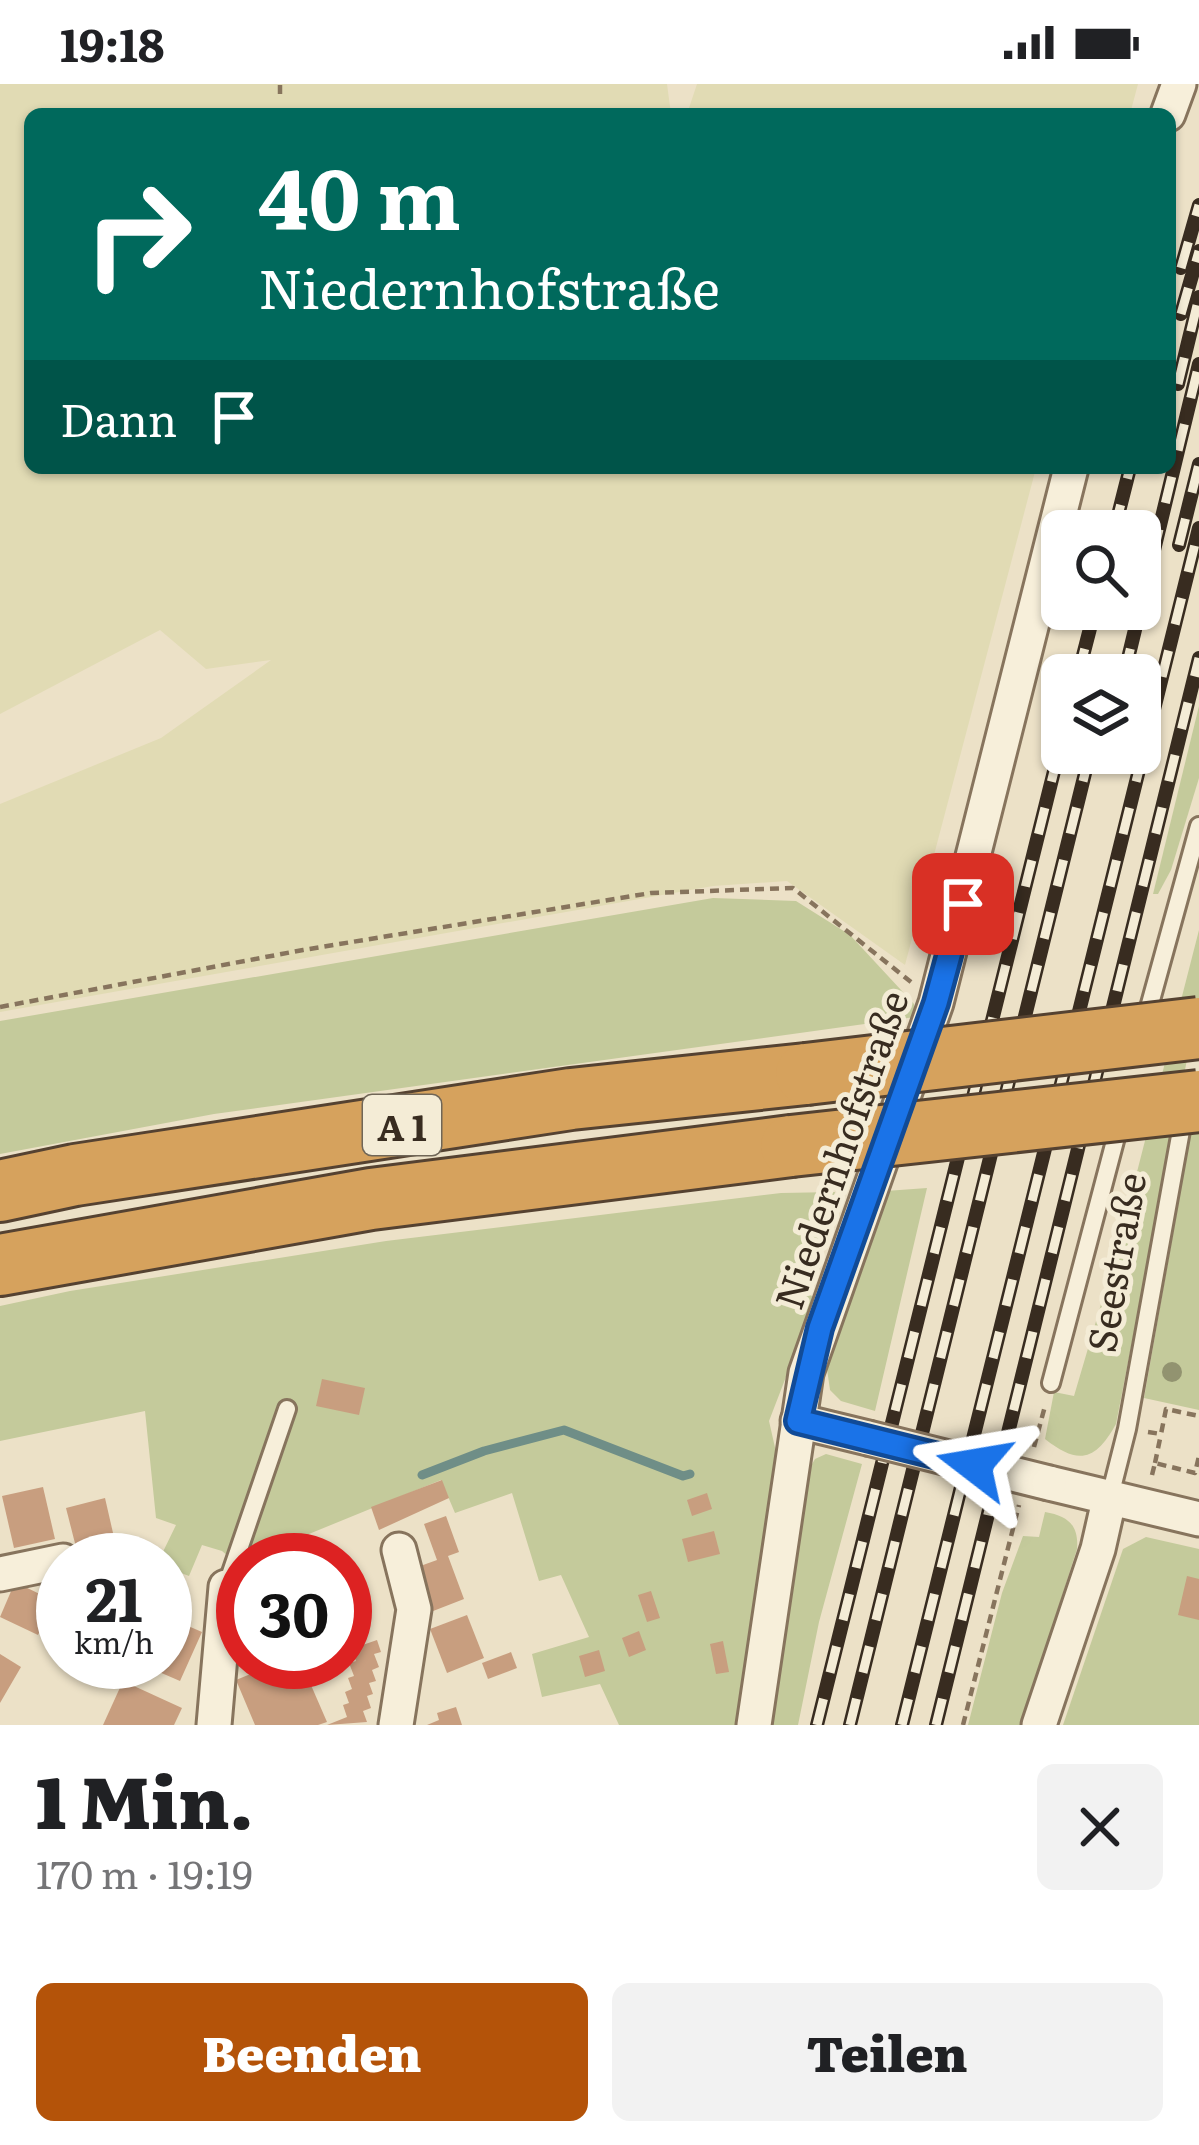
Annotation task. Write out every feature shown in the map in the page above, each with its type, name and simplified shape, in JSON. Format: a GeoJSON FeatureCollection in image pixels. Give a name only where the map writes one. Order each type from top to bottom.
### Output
{"type":"FeatureCollection","features":[{"type":"Feature","properties":{"kind":"highway","name":"A 1"},"geometry":{"type":"LineString","coordinates":[[0,1191],[75,1175],[571,1099],[1199,1028]]}},
{"type":"Feature","properties":{"kind":"highway","name":"A 1"},"geometry":{"type":"LineString","coordinates":[[0,1264],[371,1199],[1195,1094]]}},
{"type":"Feature","properties":{"kind":"street","name":"Niedernhofstraße"},"geometry":{"type":"LineString","coordinates":[[754,1725],[798,1421],[820,1328],[936,1003],[1069,474]]}},
{"type":"Feature","properties":{"kind":"street"},"geometry":{"type":"LineString","coordinates":[[798,1421],[1035,1491],[1111,1496],[1199,1519]]}},
{"type":"Feature","properties":{"kind":"street","name":"Seestraße"},"geometry":{"type":"LineString","coordinates":[[1039,1725],[1111,1496]]}},
{"type":"Feature","properties":{"kind":"street"},"geometry":{"type":"LineString","coordinates":[[396,1725],[414,1609],[399,1550]]}},
{"type":"Feature","properties":{"kind":"street"},"geometry":{"type":"LineString","coordinates":[[0,1574],[36,1567]]}},
{"type":"Feature","properties":{"kind":"street"},"geometry":{"type":"LineString","coordinates":[[214,1725],[217,1689]]}},
{"type":"Feature","properties":{"kind":"lane"},"geometry":{"type":"LineString","coordinates":[[1137,1056],[1199,826]]}},
{"type":"Feature","properties":{"kind":"lane"},"geometry":{"type":"LineString","coordinates":[[1051,1383],[1131,1078]]}},
{"type":"Feature","properties":{"kind":"lane","name":"Seestraße"},"geometry":{"type":"LineString","coordinates":[[1111,1496],[1195,1094]]}},
{"type":"Feature","properties":{"kind":"lane"},"geometry":{"type":"LineString","coordinates":[[245,1533],[287,1409]]}},
{"type":"Feature","properties":{"kind":"path"},"geometry":{"type":"LineString","coordinates":[[280,84],[280,94]]}},
{"type":"Feature","properties":{"kind":"path"},"geometry":{"type":"LineString","coordinates":[[0,1007],[303,950],[651,893],[794,888],[936,1003]]}},
{"type":"Feature","properties":{"kind":"path"},"geometry":{"type":"LineString","coordinates":[[1033,1452],[1051,1383]]}},
{"type":"Feature","properties":{"kind":"path"},"geometry":{"type":"LineString","coordinates":[[1145,1504],[1166,1409],[1199,1416]]}},
{"type":"Feature","properties":{"kind":"path"},"geometry":{"type":"LineString","coordinates":[[1127,1429],[1161,1434]]}},
{"type":"Feature","properties":{"kind":"path"},"geometry":{"type":"LineString","coordinates":[[1155,1463],[1195,1473],[1199,1456]]}},
{"type":"Feature","properties":{"kind":"path"},"geometry":{"type":"LineString","coordinates":[[963,1725],[1035,1491]]}},
{"type":"Feature","properties":{"kind":"shaded area"},"geometry":{"type":"Polygon","coordinates":[[[0,84],[667,84],[670,108],[24,108],[24,474],[1034,474],[905,965],[787,881],[713,886],[0,1012],[0,804],[161,738],[271,660],[206,669],[160,630],[0,714],[0,84]]]}},
{"type":"Feature","properties":{"kind":"shaded area"},"geometry":{"type":"Polygon","coordinates":[[[697,84],[1138,84],[1132,108],[689,108],[697,84]]]}},
{"type":"Feature","properties":{"kind":"green space"},"geometry":{"type":"Polygon","coordinates":[[[1199,706],[1199,778],[1171,870],[1158,894],[1153,894],[1199,706]]]}},
{"type":"Feature","properties":{"kind":"green space"},"geometry":{"type":"Polygon","coordinates":[[[713,898],[796,901],[850,935],[914,1004],[915,1017],[214,1114],[0,1154],[0,1021],[713,898]]]}},
{"type":"Feature","properties":{"kind":"green space"},"geometry":{"type":"Polygon","coordinates":[[[1199,930],[1199,998],[1116,1424],[1094,1452],[1077,1456],[1045,1439],[1054,1392],[1074,1396],[1117,1250],[1199,930]]]}},
{"type":"Feature","properties":{"kind":"green space"},"geometry":{"type":"Polygon","coordinates":[[[1199,1086],[1199,1410],[1144,1398],[1199,1086]]]}},
{"type":"Feature","properties":{"kind":"green space"},"geometry":{"type":"Polygon","coordinates":[[[927,1188],[875,1411],[841,1401],[830,1390],[826,1362],[886,1191],[927,1188]]]}},
{"type":"Feature","properties":{"kind":"green space"},"geometry":{"type":"Polygon","coordinates":[[[835,1192],[806,1292],[816,1299],[769,1421],[776,1452],[741,1725],[619,1725],[600,1684],[542,1697],[532,1654],[589,1637],[561,1575],[539,1581],[512,1493],[455,1513],[441,1480],[311,1533],[216,1533],[216,1549],[202,1545],[192,1569],[192,1533],[172,1533],[176,1525],[156,1518],[145,1411],[0,1441],[0,1306],[386,1241],[781,1193],[835,1192]]]}},
{"type":"Feature","properties":{"kind":"green space"},"geometry":{"type":"Polygon","coordinates":[[[826,1454],[862,1464],[819,1622],[798,1725],[772,1725],[808,1471],[815,1459],[826,1454]]]}},
{"type":"Feature","properties":{"kind":"green space"},"geometry":{"type":"Polygon","coordinates":[[[1045,1512],[1070,1523],[1077,1549],[1021,1725],[968,1725],[1002,1593],[1023,1536],[1039,1537],[1045,1512]]]}},
{"type":"Feature","properties":{"kind":"green space"},"geometry":{"type":"Polygon","coordinates":[[[1146,1537],[1199,1549],[1199,1725],[1063,1725],[1123,1549],[1146,1537]]]}},
{"type":"Feature","properties":{"kind":"building"},"geometry":{"type":"Polygon","coordinates":[[[322,1379],[365,1388],[359,1415],[316,1406],[322,1379]]]}},
{"type":"Feature","properties":{"kind":"building"},"geometry":{"type":"Polygon","coordinates":[[[442,1480],[449,1498],[379,1530],[371,1507],[442,1480]]]}},
{"type":"Feature","properties":{"kind":"building"},"geometry":{"type":"Polygon","coordinates":[[[43,1487],[54,1533],[36,1533],[36,1543],[14,1548],[2,1496],[43,1487]]]}},
{"type":"Feature","properties":{"kind":"building"},"geometry":{"type":"Polygon","coordinates":[[[707,1493],[712,1509],[692,1516],[687,1500],[707,1493]]]}},
{"type":"Feature","properties":{"kind":"building"},"geometry":{"type":"Polygon","coordinates":[[[105,1498],[113,1533],[72,1533],[66,1508],[105,1498]]]}},
{"type":"Feature","properties":{"kind":"building"},"geometry":{"type":"Polygon","coordinates":[[[446,1516],[459,1552],[448,1556],[464,1599],[428,1613],[412,1569],[437,1560],[424,1524],[446,1516]]]}},
{"type":"Feature","properties":{"kind":"building"},"geometry":{"type":"Polygon","coordinates":[[[714,1531],[720,1554],[688,1562],[682,1539],[714,1531]]]}},
{"type":"Feature","properties":{"kind":"building"},"geometry":{"type":"Polygon","coordinates":[[[1187,1576],[1199,1579],[1199,1620],[1178,1615],[1187,1576]]]}},
{"type":"Feature","properties":{"kind":"building"},"geometry":{"type":"Polygon","coordinates":[[[15,1582],[36,1592],[36,1634],[0,1617],[15,1582]]]}},
{"type":"Feature","properties":{"kind":"building"},"geometry":{"type":"Polygon","coordinates":[[[651,1591],[660,1618],[647,1622],[638,1595],[651,1591]]]}},
{"type":"Feature","properties":{"kind":"building"},"geometry":{"type":"Polygon","coordinates":[[[467,1615],[484,1658],[447,1673],[430,1629],[467,1615]]]}},
{"type":"Feature","properties":{"kind":"building"},"geometry":{"type":"Polygon","coordinates":[[[192,1628],[202,1632],[192,1654],[192,1628]]]}},
{"type":"Feature","properties":{"kind":"building"},"geometry":{"type":"Polygon","coordinates":[[[639,1631],[646,1650],[629,1657],[622,1638],[639,1631]]]}},
{"type":"Feature","properties":{"kind":"building"},"geometry":{"type":"Polygon","coordinates":[[[377,1640],[381,1652],[374,1654],[379,1667],[372,1670],[372,1642],[377,1640]]]}},
{"type":"Feature","properties":{"kind":"building"},"geometry":{"type":"Polygon","coordinates":[[[723,1641],[729,1672],[716,1674],[710,1644],[723,1641]]]}},
{"type":"Feature","properties":{"kind":"building"},"geometry":{"type":"Polygon","coordinates":[[[599,1650],[605,1671],[585,1677],[579,1656],[599,1650]]]}},
{"type":"Feature","properties":{"kind":"building"},"geometry":{"type":"Polygon","coordinates":[[[511,1652],[517,1668],[488,1679],[482,1663],[511,1652]]]}},
{"type":"Feature","properties":{"kind":"building"},"geometry":{"type":"Polygon","coordinates":[[[0,1654],[21,1667],[0,1703],[0,1654]]]}},
{"type":"Feature","properties":{"kind":"building"},"geometry":{"type":"Polygon","coordinates":[[[119,1689],[140,1689],[182,1708],[174,1725],[103,1725],[119,1689]]]}},
{"type":"Feature","properties":{"kind":"building"},"geometry":{"type":"Polygon","coordinates":[[[240,1689],[313,1689],[327,1722],[318,1725],[255,1725],[240,1689]]]}},
{"type":"Feature","properties":{"kind":"building"},"geometry":{"type":"Polygon","coordinates":[[[371,1689],[373,1694],[367,1696],[371,1708],[363,1711],[367,1722],[327,1725],[347,1717],[345,1692],[371,1689]]]}},
{"type":"Feature","properties":{"kind":"building"},"geometry":{"type":"Polygon","coordinates":[[[456,1707],[462,1725],[427,1725],[439,1720],[437,1713],[456,1707]]]}},
{"type":"Feature","properties":{"kind":"waterway"},"geometry":{"type":"LineString","coordinates":[[422,1475],[484,1451],[564,1430],[683,1476],[690,1474]]}},
{"type":"Feature","properties":{"kind":"railway"},"geometry":{"type":"LineString","coordinates":[[1181,268],[1199,205]]}},
{"type":"Feature","properties":{"kind":"railway"},"geometry":{"type":"LineString","coordinates":[[1181,314],[1199,251]]}},
{"type":"Feature","properties":{"kind":"railway"},"geometry":{"type":"LineString","coordinates":[[1178,384],[1199,297]]}},
{"type":"Feature","properties":{"kind":"railway"},"geometry":{"type":"LineString","coordinates":[[1176,459],[1199,364]]}},
{"type":"Feature","properties":{"kind":"railway"},"geometry":{"type":"LineString","coordinates":[[1179,545],[1199,464]]}},
{"type":"Feature","properties":{"kind":"railway"},"geometry":{"type":"LineString","coordinates":[[1119,510],[1128,474]]}},
{"type":"Feature","properties":{"kind":"railway"},"geometry":{"type":"LineString","coordinates":[[1161,521],[1172,474]]}},
{"type":"Feature","properties":{"kind":"railway"},"geometry":{"type":"LineString","coordinates":[[902,1725],[1199,528]]}},
{"type":"Feature","properties":{"kind":"railway"},"geometry":{"type":"LineString","coordinates":[[1083,654],[1090,630]]}},
{"type":"Feature","properties":{"kind":"railway"},"geometry":{"type":"LineString","coordinates":[[1129,654],[1135,630]]}},
{"type":"Feature","properties":{"kind":"railway"},"geometry":{"type":"LineString","coordinates":[[936,1725],[1199,658]]}},
{"type":"Feature","properties":{"kind":"railway"},"geometry":{"type":"LineString","coordinates":[[817,1725],[1053,774]]}},
{"type":"Feature","properties":{"kind":"railway"},"geometry":{"type":"LineString","coordinates":[[850,1725],[1085,774]]}},
{"type":"Feature","properties":{"kind":"route"},"geometry":{"type":"LineString","coordinates":[[963,904],[936,1003],[820,1328],[798,1421],[974,1465]]}}]}
